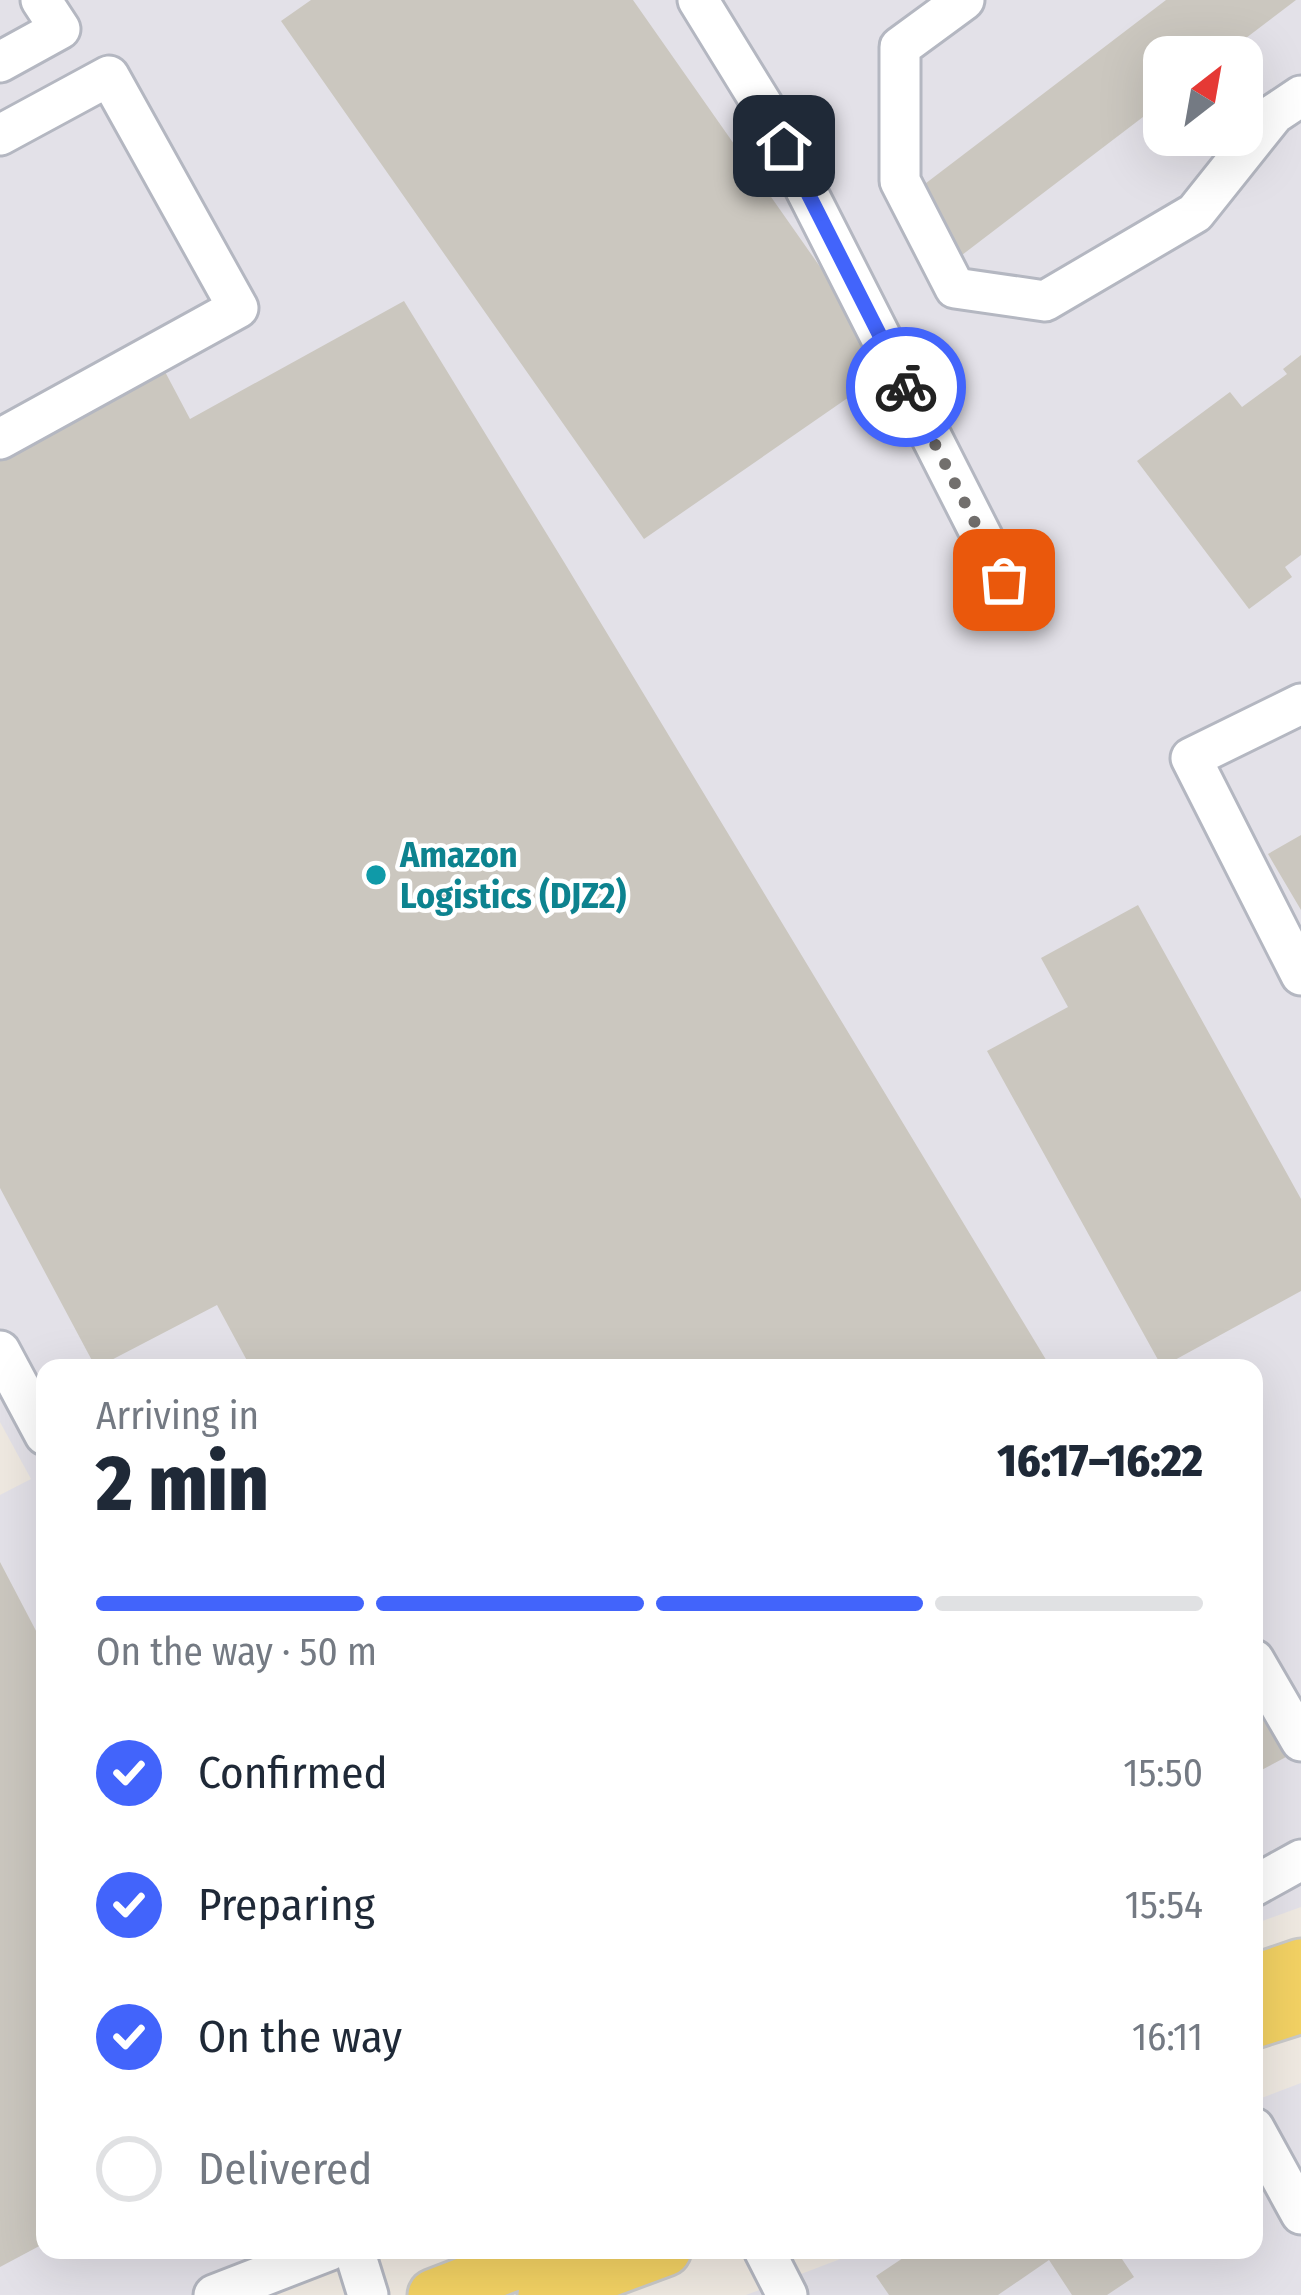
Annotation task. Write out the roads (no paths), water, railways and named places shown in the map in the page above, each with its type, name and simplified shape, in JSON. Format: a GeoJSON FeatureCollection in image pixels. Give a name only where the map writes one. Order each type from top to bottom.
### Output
{"type":"FeatureCollection","features":[{"type":"Feature","properties":{"kind":"main road"},"geometry":{"type":"LineString","coordinates":[[1263,1978],[1301,1965]]}},
{"type":"Feature","properties":{"kind":"main road"},"geometry":{"type":"LineString","coordinates":[[1263,2019],[1301,2007]]}},
{"type":"Feature","properties":{"kind":"main road"},"geometry":{"type":"LineString","coordinates":[[434,2295],[513,2271],[600,2259]]}},
{"type":"Feature","properties":{"kind":"street"},"geometry":{"type":"LineString","coordinates":[[0,62],[59,29],[41,0]]}},
{"type":"Feature","properties":{"kind":"street"},"geometry":{"type":"LineString","coordinates":[[698,0],[765,109],[1004,580]]}},
{"type":"Feature","properties":{"kind":"street"},"geometry":{"type":"LineString","coordinates":[[964,0],[900,46],[900,181],[955,287],[1045,301],[1195,213],[1274,114],[1301,96]]}},
{"type":"Feature","properties":{"kind":"street"},"geometry":{"type":"LineString","coordinates":[[0,135],[109,76],[238,308],[0,439]]}},
{"type":"Feature","properties":{"kind":"street"},"geometry":{"type":"LineString","coordinates":[[1301,704],[1191,758],[1301,975]]}},
{"type":"Feature","properties":{"kind":"street"},"geometry":{"type":"LineString","coordinates":[[0,1351],[36,1418]]}},
{"type":"Feature","properties":{"kind":"street"},"geometry":{"type":"LineString","coordinates":[[1263,1676],[1301,1741]]}},
{"type":"Feature","properties":{"kind":"street"},"geometry":{"type":"LineString","coordinates":[[1263,1881],[1301,1860]]}},
{"type":"Feature","properties":{"kind":"street"},"geometry":{"type":"LineString","coordinates":[[1263,2144],[1301,2213]]}},
{"type":"Feature","properties":{"kind":"street"},"geometry":{"type":"LineString","coordinates":[[214,2295],[307,2259]]}},
{"type":"Feature","properties":{"kind":"street"},"geometry":{"type":"LineString","coordinates":[[357,2259],[368,2295]]}},
{"type":"Feature","properties":{"kind":"street"},"geometry":{"type":"LineString","coordinates":[[769,2259],[787,2295]]}},
{"type":"Feature","properties":{"kind":"place","name":"Amazon Logistics (DJZ2)"},"geometry":{"type":"Point","coordinates":[376,875]}}]}
